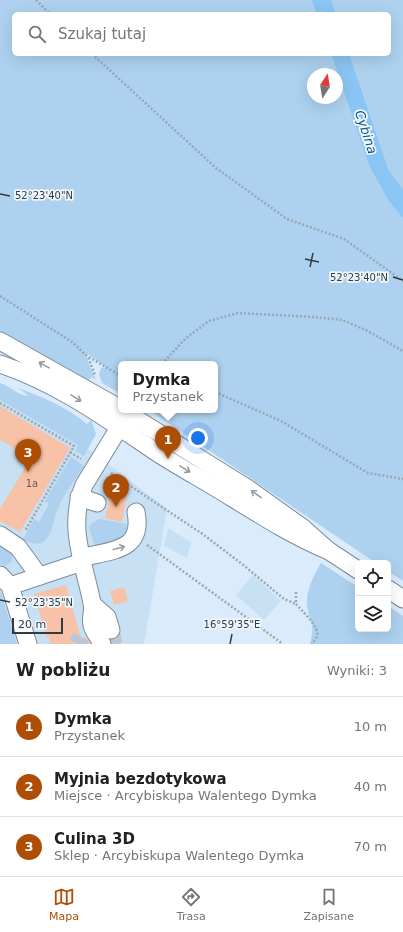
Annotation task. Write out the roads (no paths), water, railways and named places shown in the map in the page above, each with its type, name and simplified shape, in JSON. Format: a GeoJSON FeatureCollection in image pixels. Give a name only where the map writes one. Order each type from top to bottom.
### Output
{"type":"FeatureCollection","features":[{"type":"Feature","properties":{"kind":"street"},"geometry":{"type":"LineString","coordinates":[[0,341],[118,412]]}},
{"type":"Feature","properties":{"kind":"street"},"geometry":{"type":"LineString","coordinates":[[0,364],[123,415],[247,488],[303,528],[329,551],[355,568]]}},
{"type":"Feature","properties":{"kind":"street"},"geometry":{"type":"LineString","coordinates":[[95,635],[93,605],[81,560],[75,529],[79,497],[123,415]]}},
{"type":"Feature","properties":{"kind":"street"},"geometry":{"type":"LineString","coordinates":[[79,497],[97,503]]}},
{"type":"Feature","properties":{"kind":"street"},"geometry":{"type":"LineString","coordinates":[[31,644],[5,581],[39,576],[81,560],[126,546],[134,540],[139,526],[136,512]]}},
{"type":"Feature","properties":{"kind":"street"},"geometry":{"type":"LineString","coordinates":[[0,535],[16,545],[39,576]]}},
{"type":"Feature","properties":{"kind":"street"},"geometry":{"type":"LineString","coordinates":[[391,591],[403,599]]}},
{"type":"Feature","properties":{"kind":"water"},"geometry":{"type":"Polygon","coordinates":[[[312,0],[331,0],[335,12],[316,12],[312,0]]]}},
{"type":"Feature","properties":{"kind":"water","name":"Cybina"},"geometry":{"type":"Polygon","coordinates":[[[332,56],[350,56],[388,169],[403,190],[403,218],[389,201],[370,167],[343,89],[343,68],[336,68],[332,56]]]}},
{"type":"Feature","properties":{"kind":"tunnel"},"geometry":{"type":"LineString","coordinates":[[111,630],[114,644]]}},
{"type":"Feature","properties":{"kind":"tunnel"},"geometry":{"type":"LineString","coordinates":[[77,644],[81,637]]}},
{"type":"Feature","properties":{"kind":"place","name":"Dymka"},"geometry":{"type":"Point","coordinates":[168,459]}},
{"type":"Feature","properties":{"kind":"place","name":"Culina 3D"},"geometry":{"type":"Point","coordinates":[28,472]}},
{"type":"Feature","properties":{"kind":"place","name":"Myjnia bezdotykowa"},"geometry":{"type":"Point","coordinates":[116,507]}}]}
